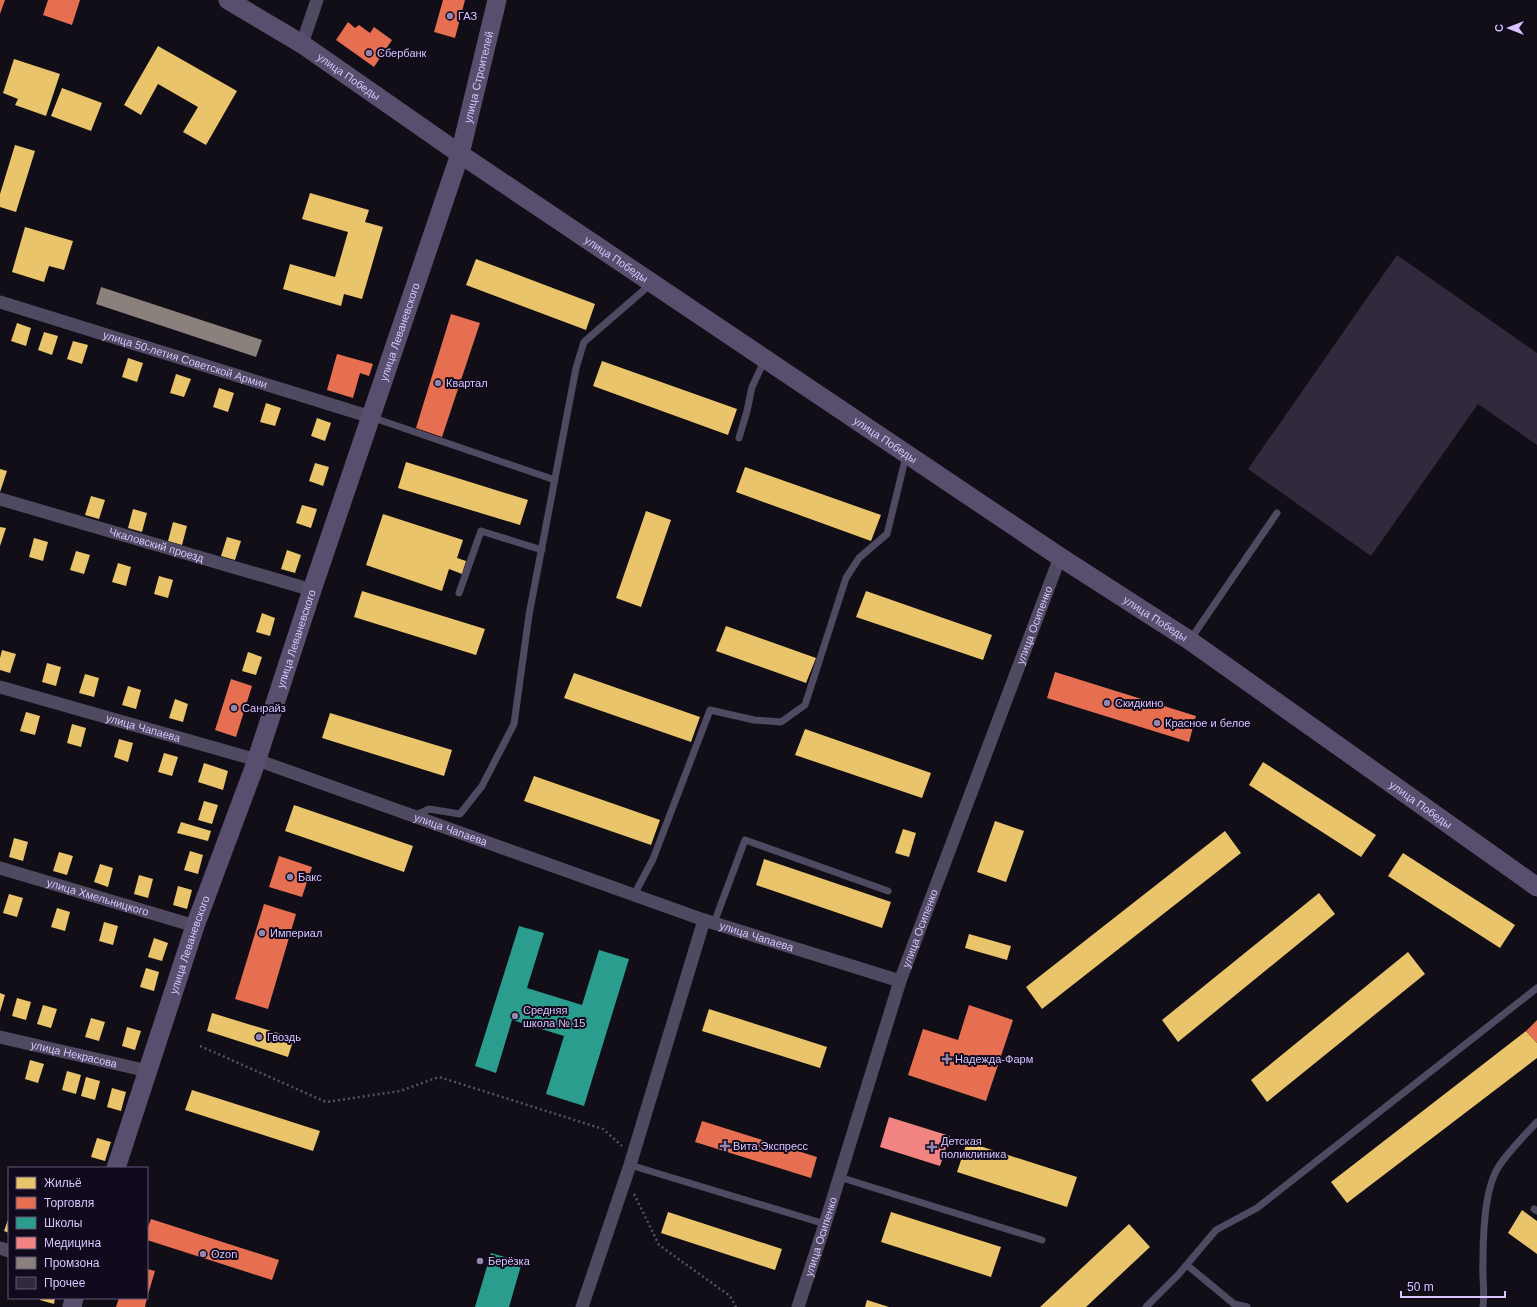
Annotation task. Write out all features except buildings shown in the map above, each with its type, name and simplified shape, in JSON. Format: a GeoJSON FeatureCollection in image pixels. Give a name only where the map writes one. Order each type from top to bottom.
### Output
{"type":"FeatureCollection","features":[{"type":"Feature","properties":{"kind":"street","name":"улица Победы"},"geometry":{"type":"LineString","coordinates":[[228,0],[302,44],[460,154],[1060,557],[1190,640],[1537,887]]}},
{"type":"Feature","properties":{"kind":"street"},"geometry":{"type":"LineString","coordinates":[[302,44],[317,0]]}},
{"type":"Feature","properties":{"kind":"street","name":"улица Строителей"},"geometry":{"type":"LineString","coordinates":[[460,154],[497,0]]}},
{"type":"Feature","properties":{"kind":"street","name":"улица Леваневского"},"geometry":{"type":"LineString","coordinates":[[116,1167],[195,926],[257,760],[312,590],[460,154]]}},
{"type":"Feature","properties":{"kind":"street","name":"улица 50-летия Советской Армии"},"geometry":{"type":"LineString","coordinates":[[0,302],[371,417]]}},
{"type":"Feature","properties":{"kind":"street","name":"Чкаловский проезд"},"geometry":{"type":"LineString","coordinates":[[0,499],[312,590]]}},
{"type":"Feature","properties":{"kind":"street","name":"улица Осипенко"},"geometry":{"type":"LineString","coordinates":[[798,1307],[900,981],[1060,557]]}},
{"type":"Feature","properties":{"kind":"street","name":"улица Чапаева"},"geometry":{"type":"LineString","coordinates":[[0,687],[257,760],[709,922],[900,981]]}},
{"type":"Feature","properties":{"kind":"street","name":"улица Хмельницкого"},"geometry":{"type":"LineString","coordinates":[[0,868],[195,926]]}},
{"type":"Feature","properties":{"kind":"street"},"geometry":{"type":"LineString","coordinates":[[582,1307],[626,1178],[709,922]]}},
{"type":"Feature","properties":{"kind":"street","name":"улица Некрасова"},"geometry":{"type":"LineString","coordinates":[[0,1037],[148,1071]]}},
{"type":"Feature","properties":{"kind":"lane"},"geometry":{"type":"LineString","coordinates":[[414,816],[430,809],[460,814],[482,786],[514,724],[529,615],[576,368],[584,342],[652,283]]}},
{"type":"Feature","properties":{"kind":"lane"},"geometry":{"type":"LineString","coordinates":[[739,438],[752,387],[765,359]]}},
{"type":"Feature","properties":{"kind":"lane"},"geometry":{"type":"LineString","coordinates":[[371,417],[555,480]]}},
{"type":"Feature","properties":{"kind":"lane"},"geometry":{"type":"LineString","coordinates":[[634,895],[653,859],[710,710],[754,720],[781,722],[805,705],[846,578],[859,558],[887,534],[907,454]]}},
{"type":"Feature","properties":{"kind":"lane"},"geometry":{"type":"LineString","coordinates":[[1190,640],[1277,513]]}},
{"type":"Feature","properties":{"kind":"lane"},"geometry":{"type":"LineString","coordinates":[[459,593],[481,531],[542,550]]}},
{"type":"Feature","properties":{"kind":"lane"},"geometry":{"type":"LineString","coordinates":[[709,922],[745,840],[888,891]]}},
{"type":"Feature","properties":{"kind":"lane"},"geometry":{"type":"LineString","coordinates":[[1146,1307],[1187,1265],[1216,1230],[1257,1208],[1537,988]]}},
{"type":"Feature","properties":{"kind":"lane"},"geometry":{"type":"LineString","coordinates":[[1483,1307],[1485,1296],[1483,1262],[1486,1199],[1498,1167],[1516,1144],[1537,1122]]}},
{"type":"Feature","properties":{"kind":"lane"},"geometry":{"type":"LineString","coordinates":[[630,1165],[825,1224]]}},
{"type":"Feature","properties":{"kind":"lane"},"geometry":{"type":"LineString","coordinates":[[839,1177],[1042,1240]]}},
{"type":"Feature","properties":{"kind":"lane"},"geometry":{"type":"LineString","coordinates":[[1187,1265],[1234,1304],[1247,1307]]}},
{"type":"Feature","properties":{"kind":"path"},"geometry":{"type":"LineString","coordinates":[[200,1046],[326,1102],[400,1091],[439,1077],[603,1128],[625,1148]]}},
{"type":"Feature","properties":{"kind":"path"},"geometry":{"type":"LineString","coordinates":[[626,1178],[659,1244],[730,1296],[736,1307]]}},
{"type":"Feature","properties":{"kind":"place","name":"ГАЗ"},"geometry":{"type":"Point","coordinates":[450,16]}},
{"type":"Feature","properties":{"kind":"place","name":"Сбербанк"},"geometry":{"type":"Point","coordinates":[369,53]}},
{"type":"Feature","properties":{"kind":"place","name":"Квартал"},"geometry":{"type":"Point","coordinates":[438,383]}},
{"type":"Feature","properties":{"kind":"place","name":"Скидкино"},"geometry":{"type":"Point","coordinates":[1107,703]}},
{"type":"Feature","properties":{"kind":"place","name":"Санрайз"},"geometry":{"type":"Point","coordinates":[234,708]}},
{"type":"Feature","properties":{"kind":"place","name":"Красное и белое"},"geometry":{"type":"Point","coordinates":[1157,723]}},
{"type":"Feature","properties":{"kind":"place","name":"Бакс"},"geometry":{"type":"Point","coordinates":[290,877]}},
{"type":"Feature","properties":{"kind":"place","name":"Империал"},"geometry":{"type":"Point","coordinates":[262,933]}},
{"type":"Feature","properties":{"kind":"place","name":"Средняя школа № 15"},"geometry":{"type":"Point","coordinates":[515,1016]}},
{"type":"Feature","properties":{"kind":"place","name":"Гвоздь"},"geometry":{"type":"Point","coordinates":[259,1037]}},
{"type":"Feature","properties":{"kind":"place","name":"Надежда-Фарм"},"geometry":{"type":"Point","coordinates":[947,1059]}},
{"type":"Feature","properties":{"kind":"place","name":"Вита Экспресс"},"geometry":{"type":"Point","coordinates":[725,1146]}},
{"type":"Feature","properties":{"kind":"place","name":"Детская поликлиника"},"geometry":{"type":"Point","coordinates":[932,1147]}},
{"type":"Feature","properties":{"kind":"place","name":"Ozon"},"geometry":{"type":"Point","coordinates":[203,1254]}},
{"type":"Feature","properties":{"kind":"place","name":"Берёзка"},"geometry":{"type":"Point","coordinates":[480,1261]}}]}
